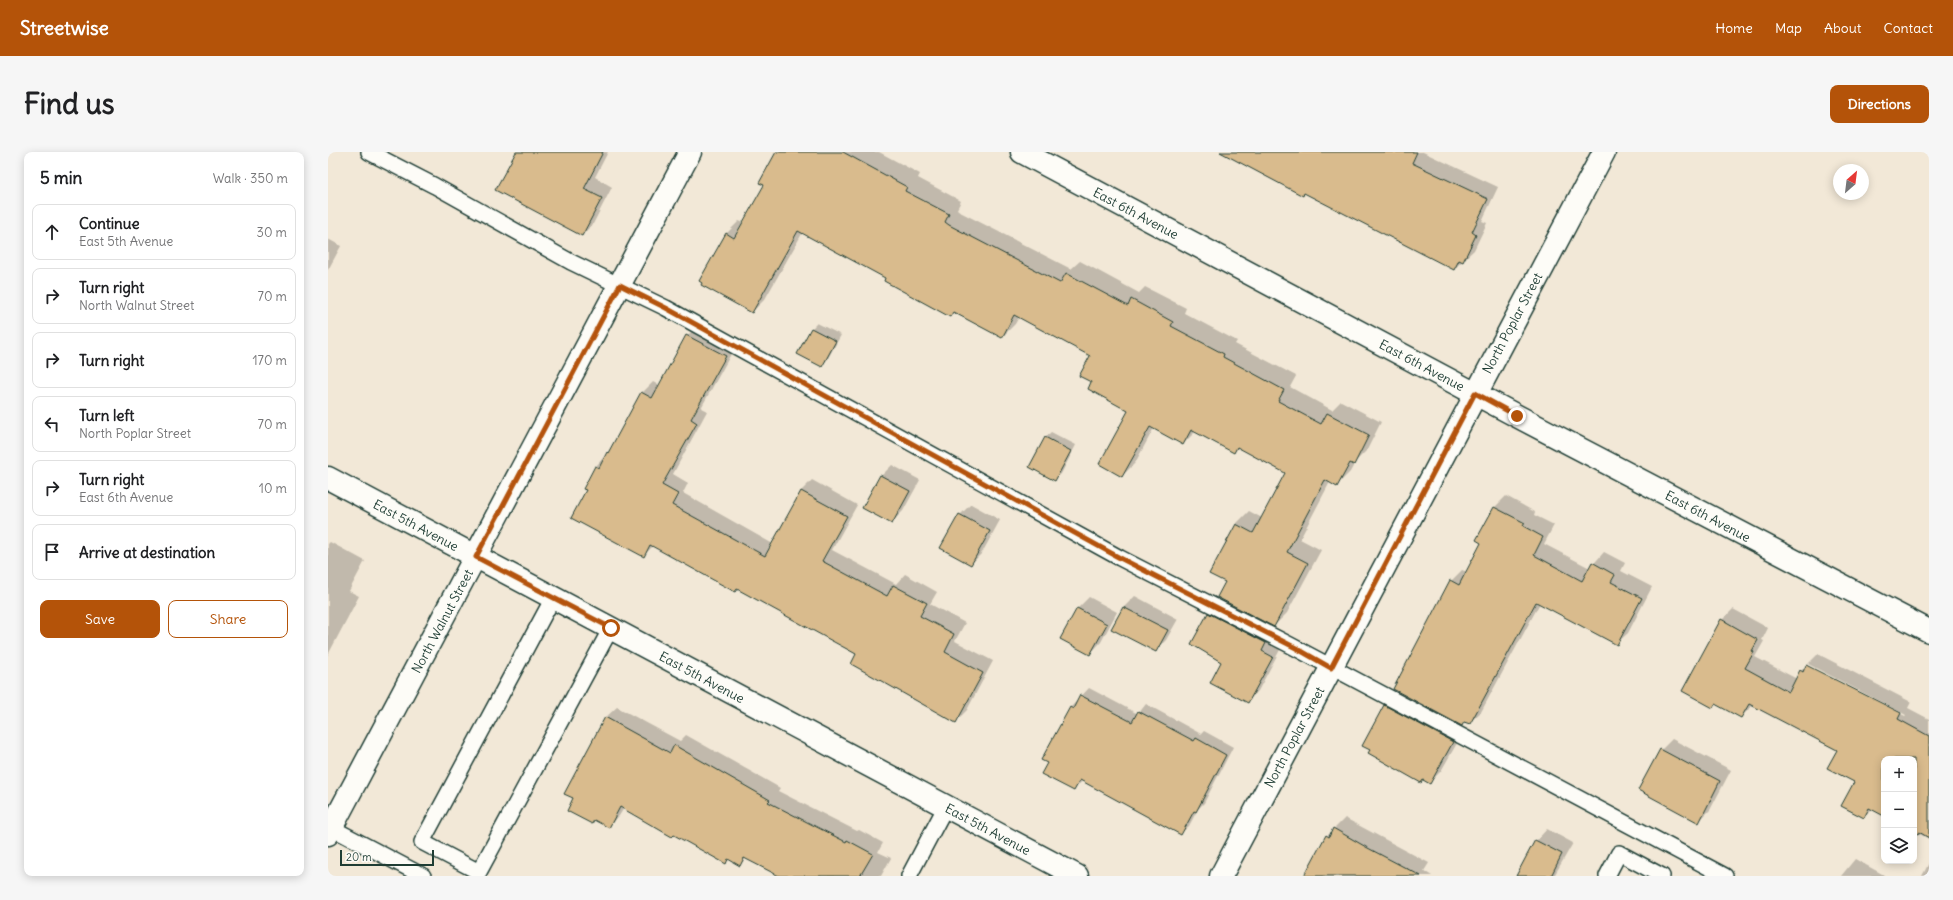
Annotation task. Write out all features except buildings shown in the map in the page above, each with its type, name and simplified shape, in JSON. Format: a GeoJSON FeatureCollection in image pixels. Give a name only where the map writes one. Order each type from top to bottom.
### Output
{"type":"FeatureCollection","features":[{"type":"Feature","properties":{"kind":"street","name":"North Walnut Street"},"geometry":{"type":"LineString","coordinates":[[329,829],[476,557],[690,152]]}},
{"type":"Feature","properties":{"kind":"street","name":"East 6th Avenue"},"geometry":{"type":"LineString","coordinates":[[1022,152],[1475,393],[1929,631]]}},
{"type":"Feature","properties":{"kind":"street","name":"North Poplar Street"},"geometry":{"type":"LineString","coordinates":[[1221,876],[1475,393],[1604,152]]}},
{"type":"Feature","properties":{"kind":"street","name":"East 5th Avenue"},"geometry":{"type":"LineString","coordinates":[[328,478],[1077,876]]}},
{"type":"Feature","properties":{"kind":"lane"},"geometry":{"type":"LineString","coordinates":[[369,152],[435,186],[572,262],[666,308],[1120,558],[1296,648],[1331,668],[1725,876]]}},
{"type":"Feature","properties":{"kind":"lane"},"geometry":{"type":"LineString","coordinates":[[553,598],[422,842],[479,872],[611,628]]}},
{"type":"Feature","properties":{"kind":"lane"},"geometry":{"type":"LineString","coordinates":[[909,876],[946,806]]}},
{"type":"Feature","properties":{"kind":"lane"},"geometry":{"type":"LineString","coordinates":[[329,829],[423,876]]}},
{"type":"Feature","properties":{"kind":"lane"},"geometry":{"type":"LineString","coordinates":[[1607,876],[1619,853],[1662,876]]}},
{"type":"Feature","properties":{"kind":"route"},"geometry":{"type":"LineString","coordinates":[[611,628],[476,557],[620,285],[666,308],[1120,558],[1296,648],[1331,668],[1475,393],[1517,416]]}}]}
